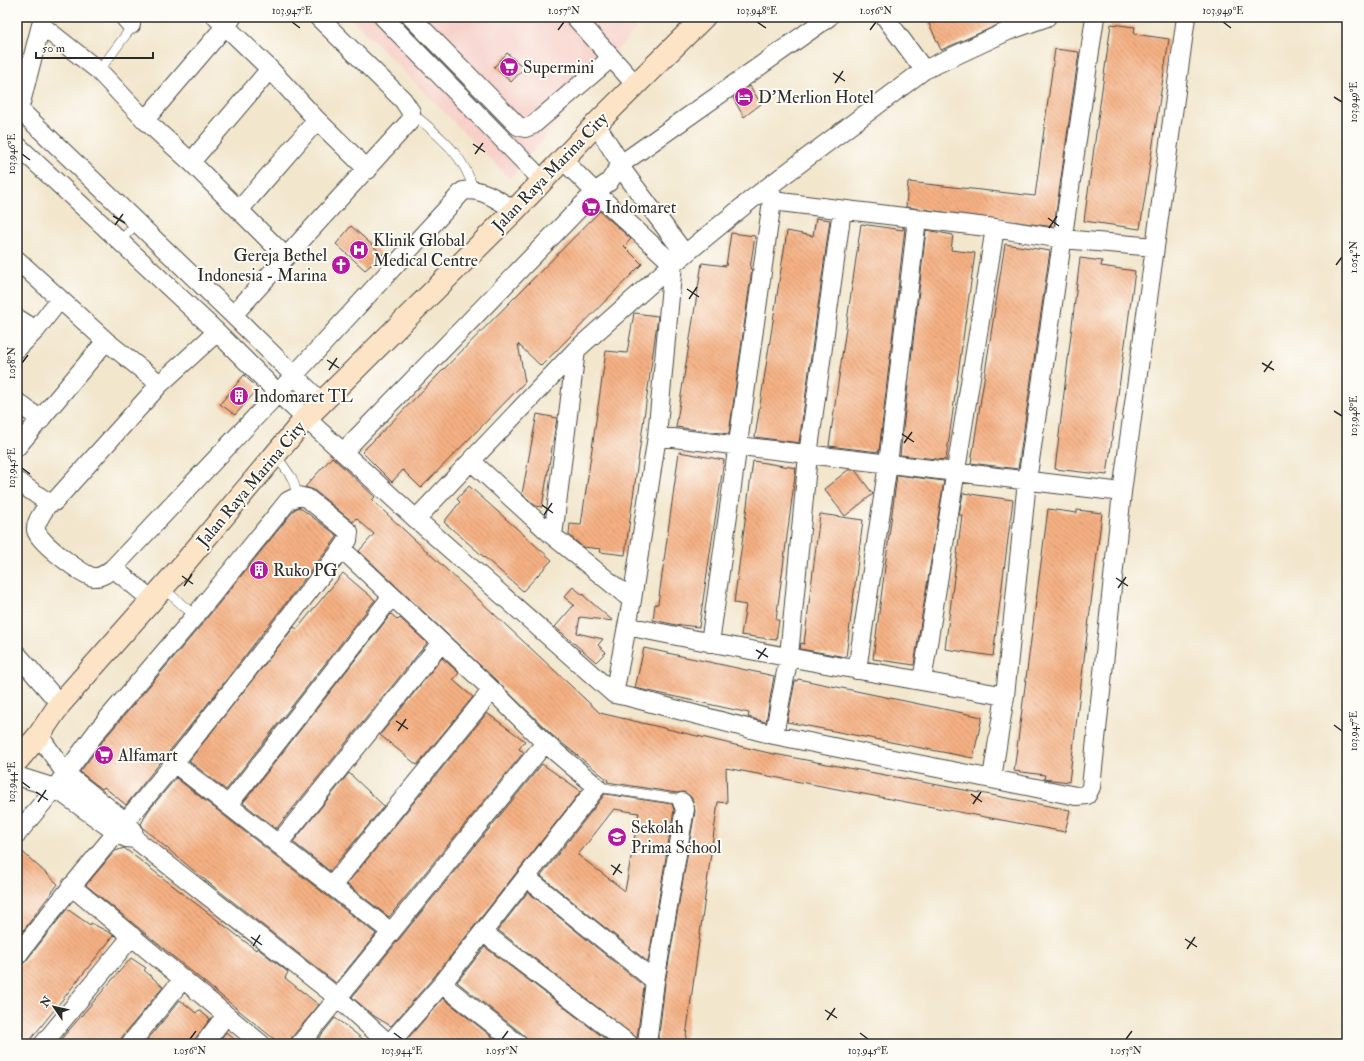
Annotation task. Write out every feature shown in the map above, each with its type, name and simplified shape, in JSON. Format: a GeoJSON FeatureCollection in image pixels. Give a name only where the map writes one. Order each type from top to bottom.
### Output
{"type":"FeatureCollection","features":[{"type":"Feature","properties":{"kind":"main road","name":"Jalan Raya Marina City"},"geometry":{"type":"LineString","coordinates":[[17,761],[39,735],[60,704],[158,594],[274,454],[306,418],[515,210],[635,84],[704,17]]}},
{"type":"Feature","properties":{"kind":"street"},"geometry":{"type":"LineString","coordinates":[[233,315],[285,256],[403,132],[410,122],[411,112],[403,100],[318,17]]}},
{"type":"Feature","properties":{"kind":"street"},"geometry":{"type":"LineString","coordinates":[[383,17],[518,126],[525,128],[533,125],[611,58]]}},
{"type":"Feature","properties":{"kind":"street"},"geometry":{"type":"LineString","coordinates":[[411,17],[451,73],[543,181]]}},
{"type":"Feature","properties":{"kind":"street"},"geometry":{"type":"LineString","coordinates":[[575,17],[635,84]]}},
{"type":"Feature","properties":{"kind":"street"},"geometry":{"type":"LineString","coordinates":[[343,452],[595,192],[610,182],[621,164],[829,17]]}},
{"type":"Feature","properties":{"kind":"street"},"geometry":{"type":"LineString","coordinates":[[885,17],[924,70]]}},
{"type":"Feature","properties":{"kind":"street"},"geometry":{"type":"LineString","coordinates":[[416,519],[576,350],[679,259],[752,199],[771,194],[924,70],[1008,30],[1047,17]]}},
{"type":"Feature","properties":{"kind":"street"},"geometry":{"type":"LineString","coordinates":[[992,778],[1005,696],[1027,481],[1095,17]]}},
{"type":"Feature","properties":{"kind":"street"},"geometry":{"type":"LineString","coordinates":[[285,256],[240,209],[145,120],[99,71],[42,21],[19,114],[138,223],[233,315],[244,342],[278,393],[416,519],[621,695],[774,735],[1076,796],[1087,795],[1090,792],[1122,492],[1186,17]]}},
{"type":"Feature","properties":{"kind":"street"},"geometry":{"type":"LineString","coordinates":[[145,120],[224,20],[317,120],[368,170]]}},
{"type":"Feature","properties":{"kind":"street"},"geometry":{"type":"LineString","coordinates":[[191,162],[270,69]]}},
{"type":"Feature","properties":{"kind":"street"},"geometry":{"type":"LineString","coordinates":[[240,209],[317,120]]}},
{"type":"Feature","properties":{"kind":"street"},"geometry":{"type":"LineString","coordinates":[[596,124],[621,164],[624,172],[679,259],[657,436],[632,600],[626,626],[621,695]]}},
{"type":"Feature","properties":{"kind":"street"},"geometry":{"type":"LineString","coordinates":[[17,145],[217,332],[244,342],[293,375],[321,402]]}},
{"type":"Feature","properties":{"kind":"street"},"geometry":{"type":"LineString","coordinates":[[562,159],[595,192],[679,259]]}},
{"type":"Feature","properties":{"kind":"street"},"geometry":{"type":"LineString","coordinates":[[49,502],[35,528],[37,535],[45,544],[80,570],[94,577],[102,575],[113,568],[278,393],[463,191],[473,189],[483,192],[515,210]]}},
{"type":"Feature","properties":{"kind":"street"},"geometry":{"type":"LineString","coordinates":[[771,194],[842,210],[995,228],[1062,239],[1155,247]]}},
{"type":"Feature","properties":{"kind":"street"},"geometry":{"type":"LineString","coordinates":[[710,643],[738,446],[771,194]]}},
{"type":"Feature","properties":{"kind":"street"},"geometry":{"type":"LineString","coordinates":[[774,735],[789,656],[808,455],[842,210]]}},
{"type":"Feature","properties":{"kind":"street"},"geometry":{"type":"LineString","coordinates":[[858,670],[888,464],[917,219]]}},
{"type":"Feature","properties":{"kind":"street"},"geometry":{"type":"LineString","coordinates":[[922,681],[995,228]]}},
{"type":"Feature","properties":{"kind":"street"},"geometry":{"type":"LineString","coordinates":[[17,260],[106,341],[160,384]]}},
{"type":"Feature","properties":{"kind":"street"},"geometry":{"type":"LineString","coordinates":[[17,349],[36,330],[60,299]]}},
{"type":"Feature","properties":{"kind":"street"},"geometry":{"type":"LineString","coordinates":[[17,318],[36,330]]}},
{"type":"Feature","properties":{"kind":"street"},"geometry":{"type":"LineString","coordinates":[[17,481],[49,502],[54,502],[160,384],[217,332]]}},
{"type":"Feature","properties":{"kind":"street"},"geometry":{"type":"LineString","coordinates":[[17,447],[106,341]]}},
{"type":"Feature","properties":{"kind":"street"},"geometry":{"type":"LineString","coordinates":[[553,536],[576,350]]}},
{"type":"Feature","properties":{"kind":"street"},"geometry":{"type":"LineString","coordinates":[[17,402],[41,420]]}},
{"type":"Feature","properties":{"kind":"street"},"geometry":{"type":"LineString","coordinates":[[657,436],[1122,492]]}},
{"type":"Feature","properties":{"kind":"street"},"geometry":{"type":"LineString","coordinates":[[471,461],[553,536],[632,600]]}},
{"type":"Feature","properties":{"kind":"street"},"geometry":{"type":"LineString","coordinates":[[17,834],[55,788],[97,731],[195,616],[288,502],[298,496],[307,498],[349,532],[348,540],[342,549],[174,763],[122,828],[71,886],[17,956]]}},
{"type":"Feature","properties":{"kind":"street"},"geometry":{"type":"LineString","coordinates":[[17,776],[55,788],[122,828],[133,830],[135,839],[338,998],[389,1044],[442,984],[527,878],[597,787],[545,743],[492,690],[342,549]]}},
{"type":"Feature","properties":{"kind":"street"},"geometry":{"type":"LineString","coordinates":[[113,568],[158,594]]}},
{"type":"Feature","properties":{"kind":"street"},"geometry":{"type":"LineString","coordinates":[[228,806],[392,596]]}},
{"type":"Feature","properties":{"kind":"street"},"geometry":{"type":"LineString","coordinates":[[626,626],[710,643],[1005,696]]}},
{"type":"Feature","properties":{"kind":"street"},"geometry":{"type":"LineString","coordinates":[[278,844],[441,642]]}},
{"type":"Feature","properties":{"kind":"street"},"geometry":{"type":"LineString","coordinates":[[17,654],[60,704]]}},
{"type":"Feature","properties":{"kind":"street"},"geometry":{"type":"LineString","coordinates":[[332,886],[492,690]]}},
{"type":"Feature","properties":{"kind":"street"},"geometry":{"type":"LineString","coordinates":[[39,735],[65,773],[122,828]]}},
{"type":"Feature","properties":{"kind":"street"},"geometry":{"type":"LineString","coordinates":[[300,1044],[545,743]]}},
{"type":"Feature","properties":{"kind":"street"},"geometry":{"type":"LineString","coordinates":[[174,763],[391,932]]}},
{"type":"Feature","properties":{"kind":"street"},"geometry":{"type":"LineString","coordinates":[[647,1044],[655,981],[685,809],[682,802]]}},
{"type":"Feature","properties":{"kind":"street"},"geometry":{"type":"LineString","coordinates":[[527,878],[655,981]]}},
{"type":"Feature","properties":{"kind":"street"},"geometry":{"type":"LineString","coordinates":[[71,886],[261,1044]]}},
{"type":"Feature","properties":{"kind":"street"},"geometry":{"type":"LineString","coordinates":[[484,932],[629,1044]]}},
{"type":"Feature","properties":{"kind":"street"},"geometry":{"type":"LineString","coordinates":[[42,1044],[132,936]]}},
{"type":"Feature","properties":{"kind":"street"},"geometry":{"type":"LineString","coordinates":[[130,1044],[183,978]]}},
{"type":"Feature","properties":{"kind":"street"},"geometry":{"type":"LineString","coordinates":[[442,984],[518,1044]]}},
{"type":"Feature","properties":{"kind":"street"},"geometry":{"type":"LineString","coordinates":[[204,1044],[226,1015]]}},
{"type":"Feature","properties":{"kind":"lane"},"geometry":{"type":"LineString","coordinates":[[99,71],[131,20]]}},
{"type":"Feature","properties":{"kind":"lane"},"geometry":{"type":"LineString","coordinates":[[411,112],[451,146],[470,174],[473,189]]}},
{"type":"Feature","properties":{"kind":"lane"},"geometry":{"type":"LineString","coordinates":[[120,241],[138,223]]}},
{"type":"Feature","properties":{"kind":"lane"},"geometry":{"type":"LineString","coordinates":[[274,454],[292,478],[298,496]]}},
{"type":"Feature","properties":{"kind":"lane"},"geometry":{"type":"LineString","coordinates":[[158,594],[195,616]]}},
{"type":"Feature","properties":{"kind":"lane"},"geometry":{"type":"LineString","coordinates":[[597,787],[677,799],[682,802]]}},
{"type":"Feature","properties":{"kind":"shaded area"},"geometry":{"type":"Polygon","coordinates":[[[350,17],[625,17],[636,28],[510,179],[350,17]]]}},
{"type":"Feature","properties":{"kind":"building"},"geometry":{"type":"Polygon","coordinates":[[[926,17],[1016,17],[941,50],[926,17]]]}},
{"type":"Feature","properties":{"kind":"building"},"geometry":{"type":"Polygon","coordinates":[[[1111,24],[1135,27],[1134,34],[1169,39],[1140,229],[1084,221],[1111,24]]]}},
{"type":"Feature","properties":{"kind":"building"},"geometry":{"type":"Polygon","coordinates":[[[1055,49],[1079,52],[1054,227],[906,207],[908,182],[1035,196],[1055,49]]]}},
{"type":"Feature","properties":{"kind":"building","name":"Supermini"},"geometry":{"type":"Polygon","coordinates":[[[507,53],[524,68],[511,82],[494,67],[507,53]]]}},
{"type":"Feature","properties":{"kind":"building","name":"D'Merlion Hotel"},"geometry":{"type":"Polygon","coordinates":[[[750,86],[761,104],[744,117],[733,98],[750,86]]]}},
{"type":"Feature","properties":{"kind":"building"},"geometry":{"type":"Polygon","coordinates":[[[600,211],[631,239],[624,246],[642,264],[541,366],[518,344],[525,382],[421,488],[403,470],[392,482],[362,452],[600,211]]]}},
{"type":"Feature","properties":{"kind":"building"},"geometry":{"type":"Polygon","coordinates":[[[816,218],[830,220],[799,443],[755,437],[787,231],[813,236],[816,218]]]}},
{"type":"Feature","properties":{"kind":"building"},"geometry":{"type":"Polygon","coordinates":[[[861,224],[903,230],[903,227],[905,228],[879,452],[829,446],[861,224]]]}},
{"type":"Feature","properties":{"kind":"building","name":"Klinik Global Medical Centre"},"geometry":{"type":"Polygon","coordinates":[[[351,226],[383,255],[365,270],[336,244],[351,226]]]}},
{"type":"Feature","properties":{"kind":"building"},"geometry":{"type":"Polygon","coordinates":[[[926,230],[953,235],[951,250],[975,253],[946,460],[900,455],[926,230]]]}},
{"type":"Feature","properties":{"kind":"building"},"geometry":{"type":"Polygon","coordinates":[[[731,233],[755,236],[750,269],[752,269],[729,434],[676,427],[702,263],[726,266],[731,233]]]}},
{"type":"Feature","properties":{"kind":"building"},"geometry":{"type":"Polygon","coordinates":[[[1005,244],[1050,251],[1018,469],[971,463],[1005,244]]]}},
{"type":"Feature","properties":{"kind":"building"},"geometry":{"type":"Polygon","coordinates":[[[1080,258],[1102,261],[1101,266],[1135,271],[1107,475],[1055,469],[1080,258]]]}},
{"type":"Feature","properties":{"kind":"building"},"geometry":{"type":"Polygon","coordinates":[[[634,313],[658,316],[625,555],[600,552],[601,549],[583,547],[569,535],[570,524],[581,525],[606,351],[627,353],[634,313]]]}},
{"type":"Feature","properties":{"kind":"building","name":"Indomaret TL"},"geometry":{"type":"Polygon","coordinates":[[[244,375],[258,389],[235,415],[220,404],[244,375]]]}},
{"type":"Feature","properties":{"kind":"building"},"geometry":{"type":"Polygon","coordinates":[[[537,414],[557,418],[542,507],[536,506],[522,494],[537,414]]]}},
{"type":"Feature","properties":{"kind":"building"},"geometry":{"type":"Polygon","coordinates":[[[679,452],[724,460],[699,627],[681,626],[653,620],[655,604],[658,604],[679,452]]]}},
{"type":"Feature","properties":{"kind":"building"},"geometry":{"type":"Polygon","coordinates":[[[332,457],[375,497],[372,500],[600,713],[769,753],[1070,810],[1065,832],[726,768],[727,803],[718,802],[685,1044],[658,1044],[665,983],[695,811],[692,798],[684,792],[677,793],[607,782],[608,780],[552,735],[359,551],[374,534],[356,518],[353,522],[314,490],[305,487],[332,457]]]}},
{"type":"Feature","properties":{"kind":"building"},"geometry":{"type":"Polygon","coordinates":[[[753,461],[796,468],[776,620],[779,620],[776,640],[741,635],[746,605],[734,603],[753,461]]]}},
{"type":"Feature","properties":{"kind":"building"},"geometry":{"type":"Polygon","coordinates":[[[848,470],[855,470],[873,494],[845,516],[824,489],[848,470]]]}},
{"type":"Feature","properties":{"kind":"building"},"geometry":{"type":"Polygon","coordinates":[[[897,475],[944,481],[914,665],[873,659],[897,475]]]}},
{"type":"Feature","properties":{"kind":"building"},"geometry":{"type":"Polygon","coordinates":[[[469,486],[552,560],[523,591],[444,522],[460,502],[457,499],[469,486]]]}},
{"type":"Feature","properties":{"kind":"building"},"geometry":{"type":"Polygon","coordinates":[[[963,493],[1013,500],[993,656],[945,649],[962,515],[959,515],[963,493]]]}},
{"type":"Feature","properties":{"kind":"building"},"geometry":{"type":"Polygon","coordinates":[[[299,507],[338,536],[202,711],[126,805],[104,787],[102,789],[80,772],[105,738],[203,623],[295,509],[299,507]]]}},
{"type":"Feature","properties":{"kind":"building"},"geometry":{"type":"Polygon","coordinates":[[[1048,509],[1077,513],[1077,510],[1102,513],[1069,782],[1044,779],[1045,775],[1014,771],[1048,509]]]}},
{"type":"Feature","properties":{"kind":"building"},"geometry":{"type":"Polygon","coordinates":[[[820,514],[863,520],[846,657],[800,649],[801,643],[804,644],[820,514]]]}},
{"type":"Feature","properties":{"kind":"building"},"geometry":{"type":"Polygon","coordinates":[[[343,573],[375,600],[226,790],[189,761],[294,627],[297,629],[343,573]]]}},
{"type":"Feature","properties":{"kind":"building"},"geometry":{"type":"Polygon","coordinates":[[[573,587],[583,595],[584,594],[584,596],[613,621],[580,617],[577,633],[603,639],[598,645],[606,652],[596,662],[555,627],[574,605],[564,597],[573,587]]]}},
{"type":"Feature","properties":{"kind":"building"},"geometry":{"type":"Polygon","coordinates":[[[391,614],[398,620],[400,618],[427,643],[276,829],[243,803],[391,614]]]}},
{"type":"Feature","properties":{"kind":"building"},"geometry":{"type":"Polygon","coordinates":[[[644,648],[774,676],[766,722],[748,717],[749,713],[635,688],[644,648]]]}},
{"type":"Feature","properties":{"kind":"building"},"geometry":{"type":"Polygon","coordinates":[[[442,658],[459,673],[453,680],[473,697],[417,765],[380,735],[442,658]]]}},
{"type":"Feature","properties":{"kind":"building"},"geometry":{"type":"Polygon","coordinates":[[[798,679],[982,717],[973,758],[787,722],[795,681],[798,679]]]}},
{"type":"Feature","properties":{"kind":"building"},"geometry":{"type":"Polygon","coordinates":[[[487,713],[525,741],[519,749],[524,752],[389,917],[347,884],[487,713]]]}},
{"type":"Feature","properties":{"kind":"building"},"geometry":{"type":"Polygon","coordinates":[[[542,764],[581,791],[434,977],[391,1026],[374,1016],[352,997],[542,764]]]}},
{"type":"Feature","properties":{"kind":"building"},"geometry":{"type":"Polygon","coordinates":[[[349,773],[384,806],[330,871],[293,842],[349,773]]]}},
{"type":"Feature","properties":{"kind":"building"},"geometry":{"type":"Polygon","coordinates":[[[176,778],[376,934],[336,983],[204,879],[144,829],[141,824],[148,811],[176,778]]]}},
{"type":"Feature","properties":{"kind":"building"},"geometry":{"type":"Polygon","coordinates":[[[605,794],[672,804],[674,810],[648,962],[541,876],[605,794]],[[614,809],[578,855],[625,891],[639,813],[614,809]]]}},
{"type":"Feature","properties":{"kind":"building"},"geometry":{"type":"Polygon","coordinates":[[[17,847],[58,884],[17,939],[17,847]]]}},
{"type":"Feature","properties":{"kind":"building"},"geometry":{"type":"Polygon","coordinates":[[[124,848],[256,950],[257,948],[288,972],[285,978],[319,1005],[292,1037],[290,1044],[280,1044],[86,885],[115,851],[124,848]]]}},
{"type":"Feature","properties":{"kind":"building"},"geometry":{"type":"Polygon","coordinates":[[[528,892],[644,986],[637,1038],[498,930],[528,892]]]}},
{"type":"Feature","properties":{"kind":"building"},"geometry":{"type":"Polygon","coordinates":[[[67,909],[90,925],[91,923],[114,935],[27,1044],[17,1044],[17,966],[25,962],[67,909]]]}},
{"type":"Feature","properties":{"kind":"building"},"geometry":{"type":"Polygon","coordinates":[[[485,947],[612,1044],[528,1044],[525,1036],[457,982],[485,947]]]}},
{"type":"Feature","properties":{"kind":"building"},"geometry":{"type":"Polygon","coordinates":[[[131,958],[146,968],[144,970],[163,987],[122,1037],[120,1044],[57,1044],[131,958]]]}},
{"type":"Feature","properties":{"kind":"building"},"geometry":{"type":"Polygon","coordinates":[[[443,998],[501,1044],[403,1044],[443,998]]]}},
{"type":"Feature","properties":{"kind":"building"},"geometry":{"type":"Polygon","coordinates":[[[180,1000],[196,1013],[199,1010],[210,1019],[196,1038],[194,1044],[144,1044],[180,1000]]]}},
{"type":"Feature","properties":{"kind":"building"},"geometry":{"type":"Polygon","coordinates":[[[335,1018],[350,1029],[369,1044],[314,1044],[335,1018]]]}},
{"type":"Feature","properties":{"kind":"building"},"geometry":{"type":"Polygon","coordinates":[[[226,1032],[240,1044],[217,1044],[226,1032]]]}},
{"type":"Feature","properties":{"kind":"place","name":"Supermini"},"geometry":{"type":"Point","coordinates":[509,67]}},
{"type":"Feature","properties":{"kind":"place","name":"D'Merlion Hotel"},"geometry":{"type":"Point","coordinates":[744,97]}},
{"type":"Feature","properties":{"kind":"place","name":"Indomaret"},"geometry":{"type":"Point","coordinates":[591,207]}},
{"type":"Feature","properties":{"kind":"place","name":"Klinik Global Medical Centre"},"geometry":{"type":"Point","coordinates":[359,250]}},
{"type":"Feature","properties":{"kind":"place","name":"Gereja Bethel Indonesia - Marina"},"geometry":{"type":"Point","coordinates":[341,265]}},
{"type":"Feature","properties":{"kind":"place","name":"Indomaret TL"},"geometry":{"type":"Point","coordinates":[239,396]}},
{"type":"Feature","properties":{"kind":"place","name":"Ruko PG"},"geometry":{"type":"Point","coordinates":[259,570]}},
{"type":"Feature","properties":{"kind":"place","name":"Alfamart"},"geometry":{"type":"Point","coordinates":[104,755]}},
{"type":"Feature","properties":{"kind":"place","name":"Sekolah Prima School"},"geometry":{"type":"Point","coordinates":[617,837]}}]}
